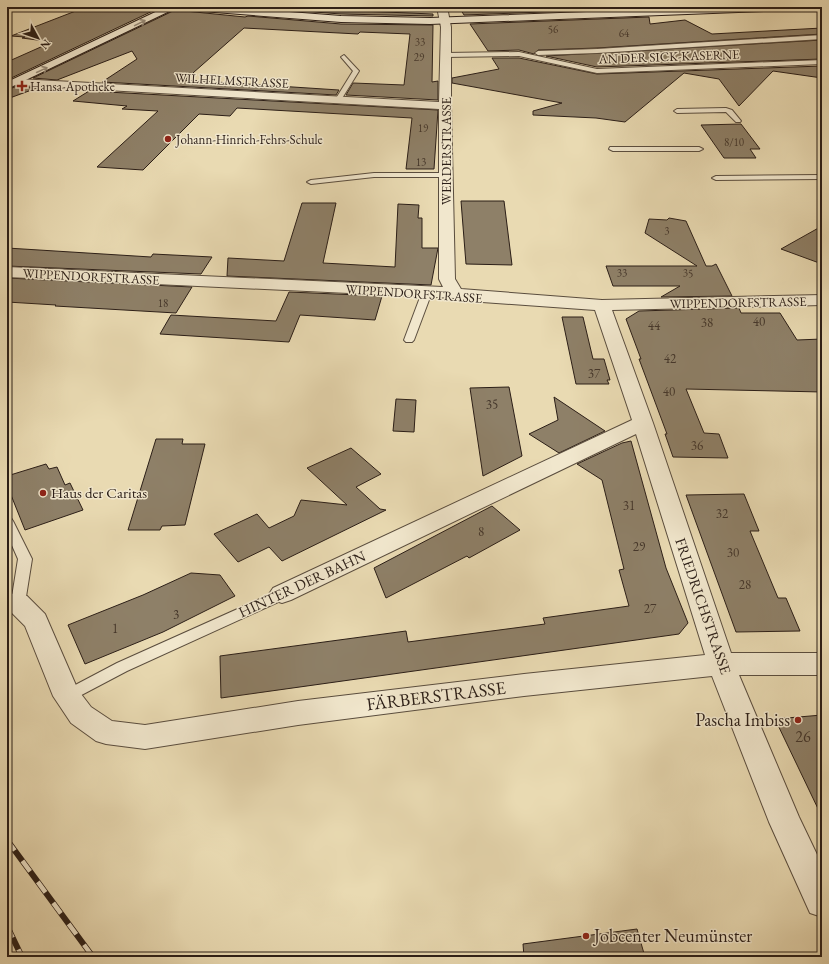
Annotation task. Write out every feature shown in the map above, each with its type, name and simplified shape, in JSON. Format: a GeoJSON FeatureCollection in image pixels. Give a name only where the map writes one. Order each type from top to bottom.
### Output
{"type":"FeatureCollection","features":[{"type":"Feature","properties":{"kind":"street"},"geometry":{"type":"LineString","coordinates":[[12,84],[173,7]]}},
{"type":"Feature","properties":{"kind":"street"},"geometry":{"type":"LineString","coordinates":[[189,7],[348,20],[446,21],[787,7]]}},
{"type":"Feature","properties":{"kind":"street","name":"WERDERSTRASSE"},"geometry":{"type":"LineString","coordinates":[[442,7],[446,21],[445,106],[447,279],[454,293]]}},
{"type":"Feature","properties":{"kind":"street","name":"WILHELMSTRASSE"},"geometry":{"type":"LineString","coordinates":[[12,84],[445,106]]}},
{"type":"Feature","properties":{"kind":"street","name":"WIPPENDORFSTRASSE"},"geometry":{"type":"LineString","coordinates":[[7,272],[454,293],[468,296],[602,305],[822,300]]}},
{"type":"Feature","properties":{"kind":"street","name":"FRIEDRICHSTRASSE"},"geometry":{"type":"LineString","coordinates":[[602,305],[643,423],[721,664],[785,822],[822,901]]}},
{"type":"Feature","properties":{"kind":"street","name":"HINTER DER BAHN"},"geometry":{"type":"LineString","coordinates":[[282,594],[643,423]]}},
{"type":"Feature","properties":{"kind":"street"},"geometry":{"type":"LineString","coordinates":[[13,603],[36,621],[67,696]]}},
{"type":"Feature","properties":{"kind":"street","name":"FÄRBERSTRASSE"},"geometry":{"type":"LineString","coordinates":[[67,696],[81,715],[106,732],[145,737],[329,710],[524,685],[721,664],[822,664]]}},
{"type":"Feature","properties":{"kind":"lane"},"geometry":{"type":"LineString","coordinates":[[519,54],[597,51],[822,37]]}},
{"type":"Feature","properties":{"kind":"lane","name":"AN DER SICK-KASERNE"},"geometry":{"type":"LineString","coordinates":[[446,55],[519,54],[597,71],[822,62]]}},
{"type":"Feature","properties":{"kind":"lane"},"geometry":{"type":"LineString","coordinates":[[338,100],[356,71],[344,57]]}},
{"type":"Feature","properties":{"kind":"lane"},"geometry":{"type":"LineString","coordinates":[[677,111],[726,110],[730,111],[738,121]]}},
{"type":"Feature","properties":{"kind":"lane"},"geometry":{"type":"LineString","coordinates":[[613,149],[699,149]]}},
{"type":"Feature","properties":{"kind":"lane"},"geometry":{"type":"LineString","coordinates":[[311,182],[374,175],[446,175]]}},
{"type":"Feature","properties":{"kind":"lane"},"geometry":{"type":"LineString","coordinates":[[716,178],[822,177]]}},
{"type":"Feature","properties":{"kind":"lane"},"geometry":{"type":"LineString","coordinates":[[409,340],[427,292]]}},
{"type":"Feature","properties":{"kind":"lane"},"geometry":{"type":"LineString","coordinates":[[7,521],[25,559],[13,603]]}},
{"type":"Feature","properties":{"kind":"lane","name":"HINTER DER BAHN"},"geometry":{"type":"LineString","coordinates":[[67,696],[122,667],[282,594]]}},
{"type":"Feature","properties":{"kind":"building"},"geometry":{"type":"Polygon","coordinates":[[[86,7],[159,8],[7,80],[7,62],[52,42],[11,36],[86,7]]]}},
{"type":"Feature","properties":{"kind":"building"},"geometry":{"type":"Polygon","coordinates":[[[459,7],[649,7],[649,8],[464,15],[459,7]]]}},
{"type":"Feature","properties":{"kind":"building"},"geometry":{"type":"Polygon","coordinates":[[[261,8],[433,14],[433,16],[341,14],[261,8]]]}},
{"type":"Feature","properties":{"kind":"building"},"geometry":{"type":"Polygon","coordinates":[[[175,10],[341,24],[433,25],[432,82],[438,81],[438,100],[346,95],[353,83],[404,85],[410,34],[360,32],[358,34],[244,28],[185,80],[339,90],[336,95],[102,82],[137,59],[132,51],[57,80],[33,78],[175,10]]]}},
{"type":"Feature","properties":{"kind":"building"},"geometry":{"type":"Polygon","coordinates":[[[649,17],[650,24],[685,20],[712,34],[822,28],[822,34],[597,48],[538,50],[534,54],[519,50],[488,51],[470,24],[649,17]]]}},
{"type":"Feature","properties":{"kind":"building"},"geometry":{"type":"Polygon","coordinates":[[[822,40],[822,59],[597,67],[546,56],[822,40]]]}},
{"type":"Feature","properties":{"kind":"building"},"geometry":{"type":"Polygon","coordinates":[[[492,58],[519,58],[597,74],[822,66],[822,78],[773,71],[739,106],[719,79],[684,73],[625,122],[596,118],[533,115],[533,111],[562,103],[452,83],[452,78],[499,69],[492,58]]]}},
{"type":"Feature","properties":{"kind":"building"},"geometry":{"type":"Polygon","coordinates":[[[17,86],[37,88],[7,99],[7,90],[17,86]]]}},
{"type":"Feature","properties":{"kind":"building"},"geometry":{"type":"Polygon","coordinates":[[[89,91],[438,110],[434,169],[406,169],[412,118],[237,108],[230,116],[199,114],[143,170],[97,167],[158,111],[122,109],[127,106],[73,101],[89,91]]]}},
{"type":"Feature","properties":{"kind":"building"},"geometry":{"type":"Polygon","coordinates":[[[741,124],[760,149],[750,149],[756,158],[724,158],[701,125],[741,124]]]}},
{"type":"Feature","properties":{"kind":"building"},"geometry":{"type":"Polygon","coordinates":[[[461,201],[504,201],[512,265],[466,264],[461,201]]]}},
{"type":"Feature","properties":{"kind":"building"},"geometry":{"type":"Polygon","coordinates":[[[302,203],[336,203],[323,263],[395,267],[398,204],[419,205],[418,218],[422,218],[422,248],[438,248],[431,285],[227,276],[228,258],[284,261],[302,203]]]}},
{"type":"Feature","properties":{"kind":"building"},"geometry":{"type":"Polygon","coordinates":[[[669,218],[686,221],[706,266],[716,264],[732,296],[661,297],[680,286],[613,286],[606,266],[697,266],[645,233],[649,219],[667,220],[669,218]]]}},
{"type":"Feature","properties":{"kind":"building"},"geometry":{"type":"Polygon","coordinates":[[[822,226],[822,264],[781,249],[822,226]]]}},
{"type":"Feature","properties":{"kind":"building"},"geometry":{"type":"Polygon","coordinates":[[[7,248],[151,257],[153,254],[212,257],[201,274],[7,266],[7,248]]]}},
{"type":"Feature","properties":{"kind":"building"},"geometry":{"type":"Polygon","coordinates":[[[7,278],[192,287],[176,313],[7,302],[7,278]]]}},
{"type":"Feature","properties":{"kind":"building"},"geometry":{"type":"Polygon","coordinates":[[[289,292],[382,296],[375,320],[300,315],[289,342],[160,334],[171,315],[276,321],[289,292]]]}},
{"type":"Feature","properties":{"kind":"building"},"geometry":{"type":"Polygon","coordinates":[[[739,308],[741,313],[780,313],[797,340],[822,339],[822,392],[686,389],[704,433],[719,434],[728,458],[673,457],[665,434],[667,434],[626,319],[639,311],[739,308]]]}},
{"type":"Feature","properties":{"kind":"building"},"geometry":{"type":"Polygon","coordinates":[[[562,317],[583,317],[593,359],[604,359],[610,380],[607,380],[609,384],[576,384],[562,317]]]}},
{"type":"Feature","properties":{"kind":"building"},"geometry":{"type":"Polygon","coordinates":[[[509,387],[522,456],[483,476],[470,388],[509,387]]]}},
{"type":"Feature","properties":{"kind":"building"},"geometry":{"type":"Polygon","coordinates":[[[554,397],[605,431],[559,453],[529,434],[558,420],[554,397]]]}},
{"type":"Feature","properties":{"kind":"building"},"geometry":{"type":"Polygon","coordinates":[[[396,399],[416,400],[414,432],[393,431],[396,399]]]}},
{"type":"Feature","properties":{"kind":"building"},"geometry":{"type":"Polygon","coordinates":[[[156,439],[183,439],[182,444],[205,444],[185,525],[162,526],[160,530],[128,530],[156,439]]]}},
{"type":"Feature","properties":{"kind":"building"},"geometry":{"type":"Polygon","coordinates":[[[631,441],[666,568],[688,623],[679,634],[221,698],[220,656],[406,631],[408,642],[545,624],[543,618],[629,606],[619,570],[624,569],[602,480],[577,464],[622,443],[631,441]]]}},
{"type":"Feature","properties":{"kind":"building"},"geometry":{"type":"Polygon","coordinates":[[[351,448],[381,474],[356,487],[380,509],[386,510],[282,561],[269,547],[238,562],[214,534],[257,514],[269,528],[294,516],[301,500],[347,505],[307,468],[351,448]]]}},
{"type":"Feature","properties":{"kind":"building","name":"Haus der Caritas"},"geometry":{"type":"Polygon","coordinates":[[[46,464],[49,469],[57,467],[65,485],[70,483],[83,510],[25,530],[7,485],[7,476],[46,464]]]}},
{"type":"Feature","properties":{"kind":"building"},"geometry":{"type":"Polygon","coordinates":[[[744,494],[759,531],[750,531],[778,598],[786,598],[800,631],[736,632],[686,495],[744,494]]]}},
{"type":"Feature","properties":{"kind":"building"},"geometry":{"type":"Polygon","coordinates":[[[492,506],[520,530],[469,558],[467,556],[386,598],[374,568],[492,506]]]}},
{"type":"Feature","properties":{"kind":"building"},"geometry":{"type":"Polygon","coordinates":[[[191,573],[220,575],[235,596],[163,632],[85,664],[68,625],[143,595],[191,573]]]}},
{"type":"Feature","properties":{"kind":"building"},"geometry":{"type":"Polygon","coordinates":[[[822,715],[822,817],[775,719],[822,715]]]}},
{"type":"Feature","properties":{"kind":"building"},"geometry":{"type":"Polygon","coordinates":[[[637,929],[645,957],[524,957],[523,944],[637,929]]]}},
{"type":"Feature","properties":{"kind":"railway"},"geometry":{"type":"LineString","coordinates":[[7,840],[93,957]]}},
{"type":"Feature","properties":{"kind":"railway"},"geometry":{"type":"LineString","coordinates":[[7,926],[22,957]]}},
{"type":"Feature","properties":{"kind":"place","name":"Hansa-Apotheke"},"geometry":{"type":"Point","coordinates":[22,86]}},
{"type":"Feature","properties":{"kind":"place","name":"Johann-Hinrich-Fehrs-Schule"},"geometry":{"type":"Point","coordinates":[168,139]}},
{"type":"Feature","properties":{"kind":"place","name":"Haus der Caritas"},"geometry":{"type":"Point","coordinates":[43,493]}},
{"type":"Feature","properties":{"kind":"place","name":"Pascha Imbiss"},"geometry":{"type":"Point","coordinates":[798,720]}},
{"type":"Feature","properties":{"kind":"place","name":"Jobcenter Neumünster"},"geometry":{"type":"Point","coordinates":[586,936]}}]}
